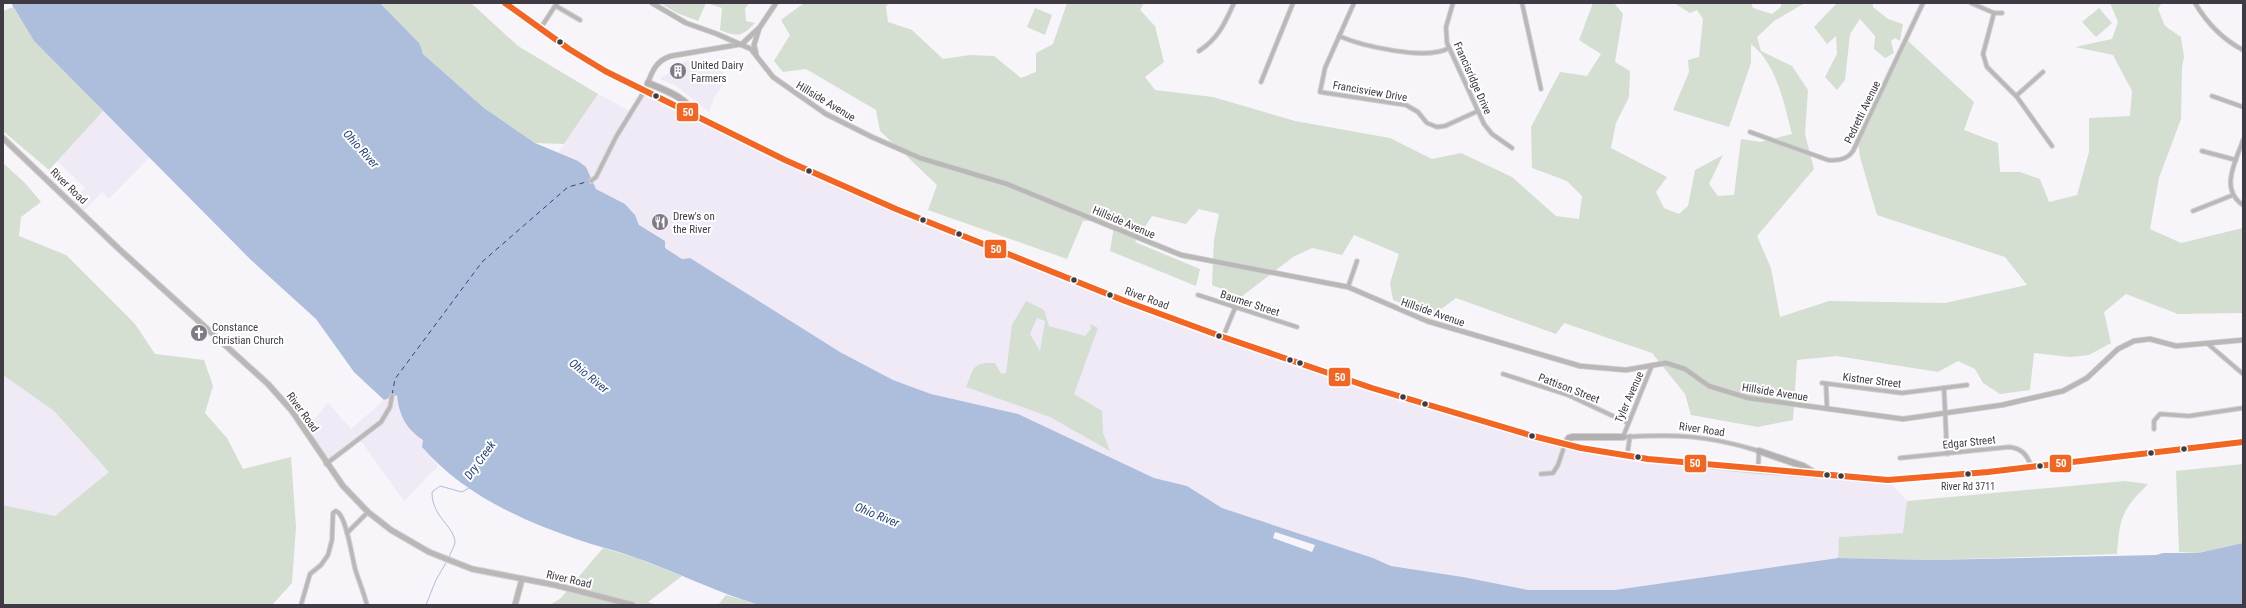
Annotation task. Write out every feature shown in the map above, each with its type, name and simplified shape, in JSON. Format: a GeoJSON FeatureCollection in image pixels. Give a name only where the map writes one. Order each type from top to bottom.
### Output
{"type":"FeatureCollection","features":[{"type":"Feature","properties":{"kind":"main road","name":"River Road"},"geometry":{"type":"LineString","coordinates":[[505,3],[540,29],[588,61],[785,160],[896,209],[1119,298],[1223,337],[1372,388],[1565,444],[1627,456],[1758,470],[1888,480],[1946,477],[2243,442]]}},
{"type":"Feature","properties":{"kind":"main road"},"geometry":{"type":"LineString","coordinates":[[648,83],[690,105],[696,116]]}},
{"type":"Feature","properties":{"kind":"main road","name":"River Road"},"geometry":{"type":"LineString","coordinates":[[3,138],[119,249],[268,384],[292,411],[326,464],[343,486],[368,512],[391,530],[417,546],[472,569],[555,585],[634,605]]}},
{"type":"Feature","properties":{"kind":"main road"},"geometry":{"type":"LineString","coordinates":[[1565,444],[1569,438],[1573,437],[1623,437]]}},
{"type":"Feature","properties":{"kind":"main road"},"geometry":{"type":"LineString","coordinates":[[1759,452],[1803,466],[1817,475]]}},
{"type":"Feature","properties":{"kind":"main road"},"geometry":{"type":"LineString","coordinates":[[515,605],[522,579]]}},
{"type":"Feature","properties":{"kind":"street","name":"Hillside Avenue"},"geometry":{"type":"LineString","coordinates":[[652,3],[686,23],[742,44],[756,53],[773,77],[826,114],[872,138],[920,158],[1007,184],[1181,255],[1348,287],[1427,321],[1570,363],[1616,370],[1666,363],[1680,366],[1709,386],[1748,398],[1902,419],[2002,405],[2063,391],[2087,378],[2118,349],[2134,340],[2150,340],[2176,346],[2243,340]]}},
{"type":"Feature","properties":{"kind":"street"},"geometry":{"type":"LineString","coordinates":[[756,53],[755,39],[760,27],[776,3]]}},
{"type":"Feature","properties":{"kind":"street"},"geometry":{"type":"LineString","coordinates":[[1199,51],[1211,42],[1221,31],[1234,3]]}},
{"type":"Feature","properties":{"kind":"street"},"geometry":{"type":"LineString","coordinates":[[1261,82],[1293,3]]}},
{"type":"Feature","properties":{"kind":"street","name":"Francisview Drive"},"geometry":{"type":"LineString","coordinates":[[1354,3],[1325,68],[1320,92],[1406,105],[1414,109],[1430,125],[1437,127],[1445,126],[1478,111]]}},
{"type":"Feature","properties":{"kind":"street","name":"Francisridge Drive"},"geometry":{"type":"LineString","coordinates":[[1454,3],[1446,28],[1449,48],[1478,111],[1492,134],[1512,148]]}},
{"type":"Feature","properties":{"kind":"street"},"geometry":{"type":"LineString","coordinates":[[1522,3],[1541,89]]}},
{"type":"Feature","properties":{"kind":"street","name":"Pedretti Avenue"},"geometry":{"type":"LineString","coordinates":[[1750,132],[1828,160],[1838,160],[1848,156],[1853,151],[1924,3]]}},
{"type":"Feature","properties":{"kind":"street"},"geometry":{"type":"LineString","coordinates":[[1971,3],[1994,13],[2002,13]]}},
{"type":"Feature","properties":{"kind":"street"},"geometry":{"type":"LineString","coordinates":[[2196,3],[2216,31],[2243,50]]}},
{"type":"Feature","properties":{"kind":"street"},"geometry":{"type":"LineString","coordinates":[[540,29],[556,4],[580,20]]}},
{"type":"Feature","properties":{"kind":"street"},"geometry":{"type":"LineString","coordinates":[[1994,13],[1983,54],[1987,67],[2016,96],[2052,146]]}},
{"type":"Feature","properties":{"kind":"street"},"geometry":{"type":"LineString","coordinates":[[591,181],[596,177],[616,136],[645,90],[655,67],[664,58],[742,44],[760,27]]}},
{"type":"Feature","properties":{"kind":"street"},"geometry":{"type":"LineString","coordinates":[[1339,36],[1359,44],[1420,54],[1433,53],[1449,48]]}},
{"type":"Feature","properties":{"kind":"street"},"geometry":{"type":"LineString","coordinates":[[723,47],[724,37]]}},
{"type":"Feature","properties":{"kind":"street"},"geometry":{"type":"LineString","coordinates":[[2016,96],[2044,72]]}},
{"type":"Feature","properties":{"kind":"street"},"geometry":{"type":"LineString","coordinates":[[2212,96],[2243,107]]}},
{"type":"Feature","properties":{"kind":"street"},"geometry":{"type":"LineString","coordinates":[[2243,140],[2230,179],[2233,194],[2243,205]]}},
{"type":"Feature","properties":{"kind":"street"},"geometry":{"type":"LineString","coordinates":[[2202,151],[2236,160]]}},
{"type":"Feature","properties":{"kind":"street"},"geometry":{"type":"LineString","coordinates":[[2193,211],[2233,194]]}},
{"type":"Feature","properties":{"kind":"street"},"geometry":{"type":"LineString","coordinates":[[1348,287],[1357,261]]}},
{"type":"Feature","properties":{"kind":"street","name":"Baumer Street"},"geometry":{"type":"LineString","coordinates":[[1198,295],[1297,327]]}},
{"type":"Feature","properties":{"kind":"street"},"geometry":{"type":"LineString","coordinates":[[1223,337],[1235,308]]}},
{"type":"Feature","properties":{"kind":"street"},"geometry":{"type":"LineString","coordinates":[[2208,344],[2243,374]]}},
{"type":"Feature","properties":{"kind":"street","name":"Tyler Avenue"},"geometry":{"type":"LineString","coordinates":[[1623,437],[1652,365]]}},
{"type":"Feature","properties":{"kind":"street","name":"Pattison Street"},"geometry":{"type":"LineString","coordinates":[[1503,374],[1568,395],[1628,423]]}},
{"type":"Feature","properties":{"kind":"street","name":"Kistner Street"},"geometry":{"type":"LineString","coordinates":[[1827,408],[1824,384],[1902,393],[1967,385]]}},
{"type":"Feature","properties":{"kind":"street"},"geometry":{"type":"LineString","coordinates":[[1944,388],[1947,454]]}},
{"type":"Feature","properties":{"kind":"street"},"geometry":{"type":"LineString","coordinates":[[326,464],[381,422],[390,407],[392,396]]}},
{"type":"Feature","properties":{"kind":"street"},"geometry":{"type":"LineString","coordinates":[[2154,429],[2154,421],[2160,414],[2189,416],[2243,408]]}},
{"type":"Feature","properties":{"kind":"street","name":"River Road"},"geometry":{"type":"LineString","coordinates":[[1623,437],[1655,434],[1694,436],[1718,440],[1759,452]]}},
{"type":"Feature","properties":{"kind":"street","name":"Tyler Avenue"},"geometry":{"type":"LineString","coordinates":[[1627,456],[1630,436]]}},
{"type":"Feature","properties":{"kind":"street"},"geometry":{"type":"LineString","coordinates":[[1541,474],[1553,473],[1558,465],[1565,444]]}},
{"type":"Feature","properties":{"kind":"street","name":"Edgar Street"},"geometry":{"type":"LineString","coordinates":[[1900,458],[2013,448],[2026,455],[2031,467]]}},
{"type":"Feature","properties":{"kind":"street"},"geometry":{"type":"LineString","coordinates":[[1758,470],[1759,452]]}},
{"type":"Feature","properties":{"kind":"street"},"geometry":{"type":"LineString","coordinates":[[301,605],[310,574],[322,565],[328,555],[334,511],[339,512],[347,533],[356,571],[367,605]]}},
{"type":"Feature","properties":{"kind":"street"},"geometry":{"type":"LineString","coordinates":[[347,533],[368,512]]}},
{"type":"Feature","properties":{"kind":"shaded area"},"geometry":{"type":"Polygon","coordinates":[[[380,3],[471,3],[518,46],[598,94],[564,144],[535,143],[484,108],[423,54],[420,44],[380,3]]]}},
{"type":"Feature","properties":{"kind":"shaded area"},"geometry":{"type":"Polygon","coordinates":[[[660,3],[706,3],[698,21],[677,13],[660,3]]]}},
{"type":"Feature","properties":{"kind":"shaded area"},"geometry":{"type":"Polygon","coordinates":[[[706,3],[749,3],[745,9],[746,21],[755,23],[743,33],[735,35],[720,30],[722,8],[706,3]]]}},
{"type":"Feature","properties":{"kind":"shaded area"},"geometry":{"type":"Polygon","coordinates":[[[804,3],[889,3],[886,6],[888,22],[912,30],[943,59],[970,55],[994,56],[1021,78],[1036,72],[1036,53],[1053,44],[1067,3],[1144,3],[1140,10],[1155,26],[1164,62],[1145,77],[1155,90],[1213,97],[1295,121],[1390,138],[1432,159],[1461,153],[1512,177],[1556,216],[1579,219],[1582,196],[1567,181],[1532,168],[1531,127],[1560,72],[1587,76],[1601,54],[1579,40],[1593,3],[1614,3],[1623,14],[1615,62],[1630,71],[1629,97],[1616,123],[1611,148],[1667,177],[1656,192],[1664,208],[1679,214],[1688,206],[1695,170],[1723,155],[1709,184],[1718,196],[1734,195],[1741,139],[1760,142],[1792,134],[1778,85],[1773,73],[1760,52],[1751,44],[1751,63],[1729,127],[1673,110],[1689,72],[1688,60],[1699,57],[1703,19],[1697,10],[1690,13],[1674,3],[1751,3],[1753,8],[1772,14],[1780,8],[1782,3],[1805,3],[1774,21],[1757,37],[1761,51],[1792,66],[1808,90],[1805,134],[1814,169],[1757,236],[1771,268],[1780,317],[1829,301],[1945,303],[2027,285],[2005,257],[1877,215],[1860,157],[1858,140],[1907,40],[1974,102],[1964,130],[1998,143],[2000,172],[2020,172],[2040,179],[2049,202],[2077,195],[2089,152],[2089,118],[2130,116],[2132,91],[2113,55],[2075,47],[2112,39],[2118,22],[2110,3],[2162,3],[2158,9],[2165,26],[2181,37],[2184,57],[2182,67],[2181,119],[2159,178],[2150,229],[2181,243],[2243,228],[2243,313],[2178,314],[2126,294],[2104,312],[2111,343],[2089,355],[2070,357],[2034,353],[2030,390],[2000,394],[1983,383],[1975,369],[1958,361],[1938,372],[1837,356],[1797,360],[1793,420],[1758,427],[1691,415],[1685,394],[1652,353],[1564,323],[1556,334],[1456,298],[1432,316],[1393,300],[1390,283],[1399,254],[1354,235],[1342,255],[1312,248],[1293,257],[1241,297],[1212,285],[1214,240],[1219,214],[1199,209],[1186,224],[1152,216],[1135,242],[1200,269],[1196,286],[1110,251],[1115,220],[1083,221],[1067,259],[928,210],[937,185],[880,131],[876,110],[806,69],[783,72],[774,61],[790,35],[781,20],[804,3]]]}},
{"type":"Feature","properties":{"kind":"shaded area"},"geometry":{"type":"Polygon","coordinates":[[[1837,3],[1873,3],[1873,7],[1888,19],[1903,24],[1900,41],[1895,38],[1891,41],[1894,53],[1885,58],[1874,49],[1875,36],[1860,19],[1850,34],[1845,80],[1837,90],[1825,77],[1837,54],[1836,36],[1827,44],[1814,27],[1837,3]]]}},
{"type":"Feature","properties":{"kind":"shaded area"},"geometry":{"type":"Polygon","coordinates":[[[13,7],[34,41],[103,111],[49,170],[3,131],[3,11],[13,7]]]}},
{"type":"Feature","properties":{"kind":"shaded area"},"geometry":{"type":"Polygon","coordinates":[[[1035,8],[1052,15],[1045,35],[1027,27],[1035,8]]]}},
{"type":"Feature","properties":{"kind":"shaded area"},"geometry":{"type":"Polygon","coordinates":[[[2099,8],[2112,23],[2096,37],[2082,22],[2099,8]]]}},
{"type":"Feature","properties":{"kind":"shaded area"},"geometry":{"type":"Polygon","coordinates":[[[685,61],[708,63],[719,69],[725,75],[726,80],[714,98],[709,112],[676,86],[660,79],[685,61]]]}},
{"type":"Feature","properties":{"kind":"shaded area"},"geometry":{"type":"Polygon","coordinates":[[[645,90],[842,186],[1125,301],[1308,367],[1533,436],[1613,453],[1888,480],[1907,501],[1903,533],[1839,537],[1838,558],[1615,590],[1528,590],[1463,577],[1391,566],[1373,558],[1222,508],[1187,486],[1154,478],[893,380],[840,352],[690,258],[682,259],[665,248],[665,241],[639,225],[635,215],[625,204],[596,189],[591,181],[558,153],[598,94],[632,112],[645,90]]]}},
{"type":"Feature","properties":{"kind":"shaded area"},"geometry":{"type":"Polygon","coordinates":[[[103,111],[150,157],[109,199],[102,192],[82,213],[71,202],[85,188],[57,161],[103,111]]]}},
{"type":"Feature","properties":{"kind":"shaded area"},"geometry":{"type":"Polygon","coordinates":[[[3,163],[25,183],[41,202],[21,217],[19,236],[66,255],[135,324],[155,354],[204,360],[213,386],[205,413],[227,438],[243,469],[291,457],[296,527],[292,583],[272,605],[3,605],[3,505],[55,516],[109,472],[54,411],[3,375],[3,163]]]}},
{"type":"Feature","properties":{"kind":"shaded area"},"geometry":{"type":"Polygon","coordinates":[[[1026,301],[1044,310],[1049,326],[1085,336],[1091,329],[1090,324],[1098,328],[1074,394],[1102,411],[1103,433],[1110,451],[1050,417],[966,387],[973,371],[978,365],[995,363],[1001,374],[1006,373],[1012,325],[1026,301]],[[1037,318],[1030,334],[1040,351],[1045,321],[1037,318]]]}},
{"type":"Feature","properties":{"kind":"shaded area"},"geometry":{"type":"Polygon","coordinates":[[[3,375],[54,411],[109,472],[55,516],[3,505],[3,375]]]}},
{"type":"Feature","properties":{"kind":"shaded area"},"geometry":{"type":"Polygon","coordinates":[[[397,395],[412,433],[423,440],[422,447],[438,466],[404,501],[359,438],[326,464],[305,430],[328,403],[351,429],[384,400],[397,395]]]}},
{"type":"Feature","properties":{"kind":"shaded area"},"geometry":{"type":"Polygon","coordinates":[[[2243,464],[2243,543],[2198,553],[2179,552],[2176,471],[2243,464]]]}},
{"type":"Feature","properties":{"kind":"shaded area"},"geometry":{"type":"Polygon","coordinates":[[[2125,481],[2148,484],[2127,508],[2119,531],[2117,554],[1932,560],[1838,558],[1839,537],[1903,533],[1907,501],[2125,481]]]}},
{"type":"Feature","properties":{"kind":"shaded area"},"geometry":{"type":"Polygon","coordinates":[[[603,548],[634,557],[682,576],[648,602],[657,605],[550,605],[561,598],[603,548]]]}},
{"type":"Feature","properties":{"kind":"shaded area"},"geometry":{"type":"Polygon","coordinates":[[[726,595],[759,605],[718,605],[726,595]]]}},
{"type":"Feature","properties":{"kind":"water","name":"Ohio River"},"geometry":{"type":"Polygon","coordinates":[[[11,3],[380,3],[420,44],[423,54],[484,108],[535,143],[578,161],[586,167],[596,189],[625,204],[635,215],[639,225],[665,241],[665,248],[682,259],[690,258],[840,352],[893,380],[931,394],[1018,414],[1154,478],[1187,486],[1222,508],[1373,558],[1391,566],[1463,577],[1528,590],[1615,590],[1838,558],[1932,560],[2156,555],[2163,553],[2198,553],[2243,543],[2243,605],[759,605],[727,594],[634,557],[583,541],[534,523],[493,503],[455,478],[422,447],[423,440],[412,431],[404,421],[397,395],[384,400],[354,372],[316,319],[250,259],[34,41],[11,3]]]}},
{"type":"Feature","properties":{"kind":"pier"},"geometry":{"type":"Polygon","coordinates":[[[1275,532],[1315,545],[1312,552],[1273,538],[1275,532]]]}},
{"type":"Feature","properties":{"kind":"waterway","name":"Dry Creek"},"geometry":{"type":"LineString","coordinates":[[449,558],[455,543],[454,537],[436,509],[432,492],[440,486],[462,492],[469,488]]}},
{"type":"Feature","properties":{"kind":"waterway","name":"Dry Creek"},"geometry":{"type":"LineString","coordinates":[[426,605],[436,580],[447,561]]}},
{"type":"Feature","properties":{"kind":"ferry route"},"geometry":{"type":"LineString","coordinates":[[392,395],[395,379],[482,262],[568,187],[590,181]]}},
{"type":"Feature","properties":{"kind":"transit line","name":"50"},"geometry":{"type":"LineString","coordinates":[[505,3],[569,49],[605,71],[785,160],[896,209],[1125,301],[1223,337],[1372,388],[1533,436],[1581,448],[1648,459],[1888,480],[1988,472],[2243,442]]}},
{"type":"Feature","properties":{"kind":"place","name":"United Dairy Farmers"},"geometry":{"type":"Point","coordinates":[678,71]}},
{"type":"Feature","properties":{"kind":"place","name":"Drew's on the River"},"geometry":{"type":"Point","coordinates":[660,222]}},
{"type":"Feature","properties":{"kind":"place","name":"Constance Christian Church"},"geometry":{"type":"Point","coordinates":[199,333]}},
{"type":"Feature","properties":{"kind":"place","name":"River Rd 3711"},"geometry":{"type":"Point","coordinates":[1968,474]}}]}
